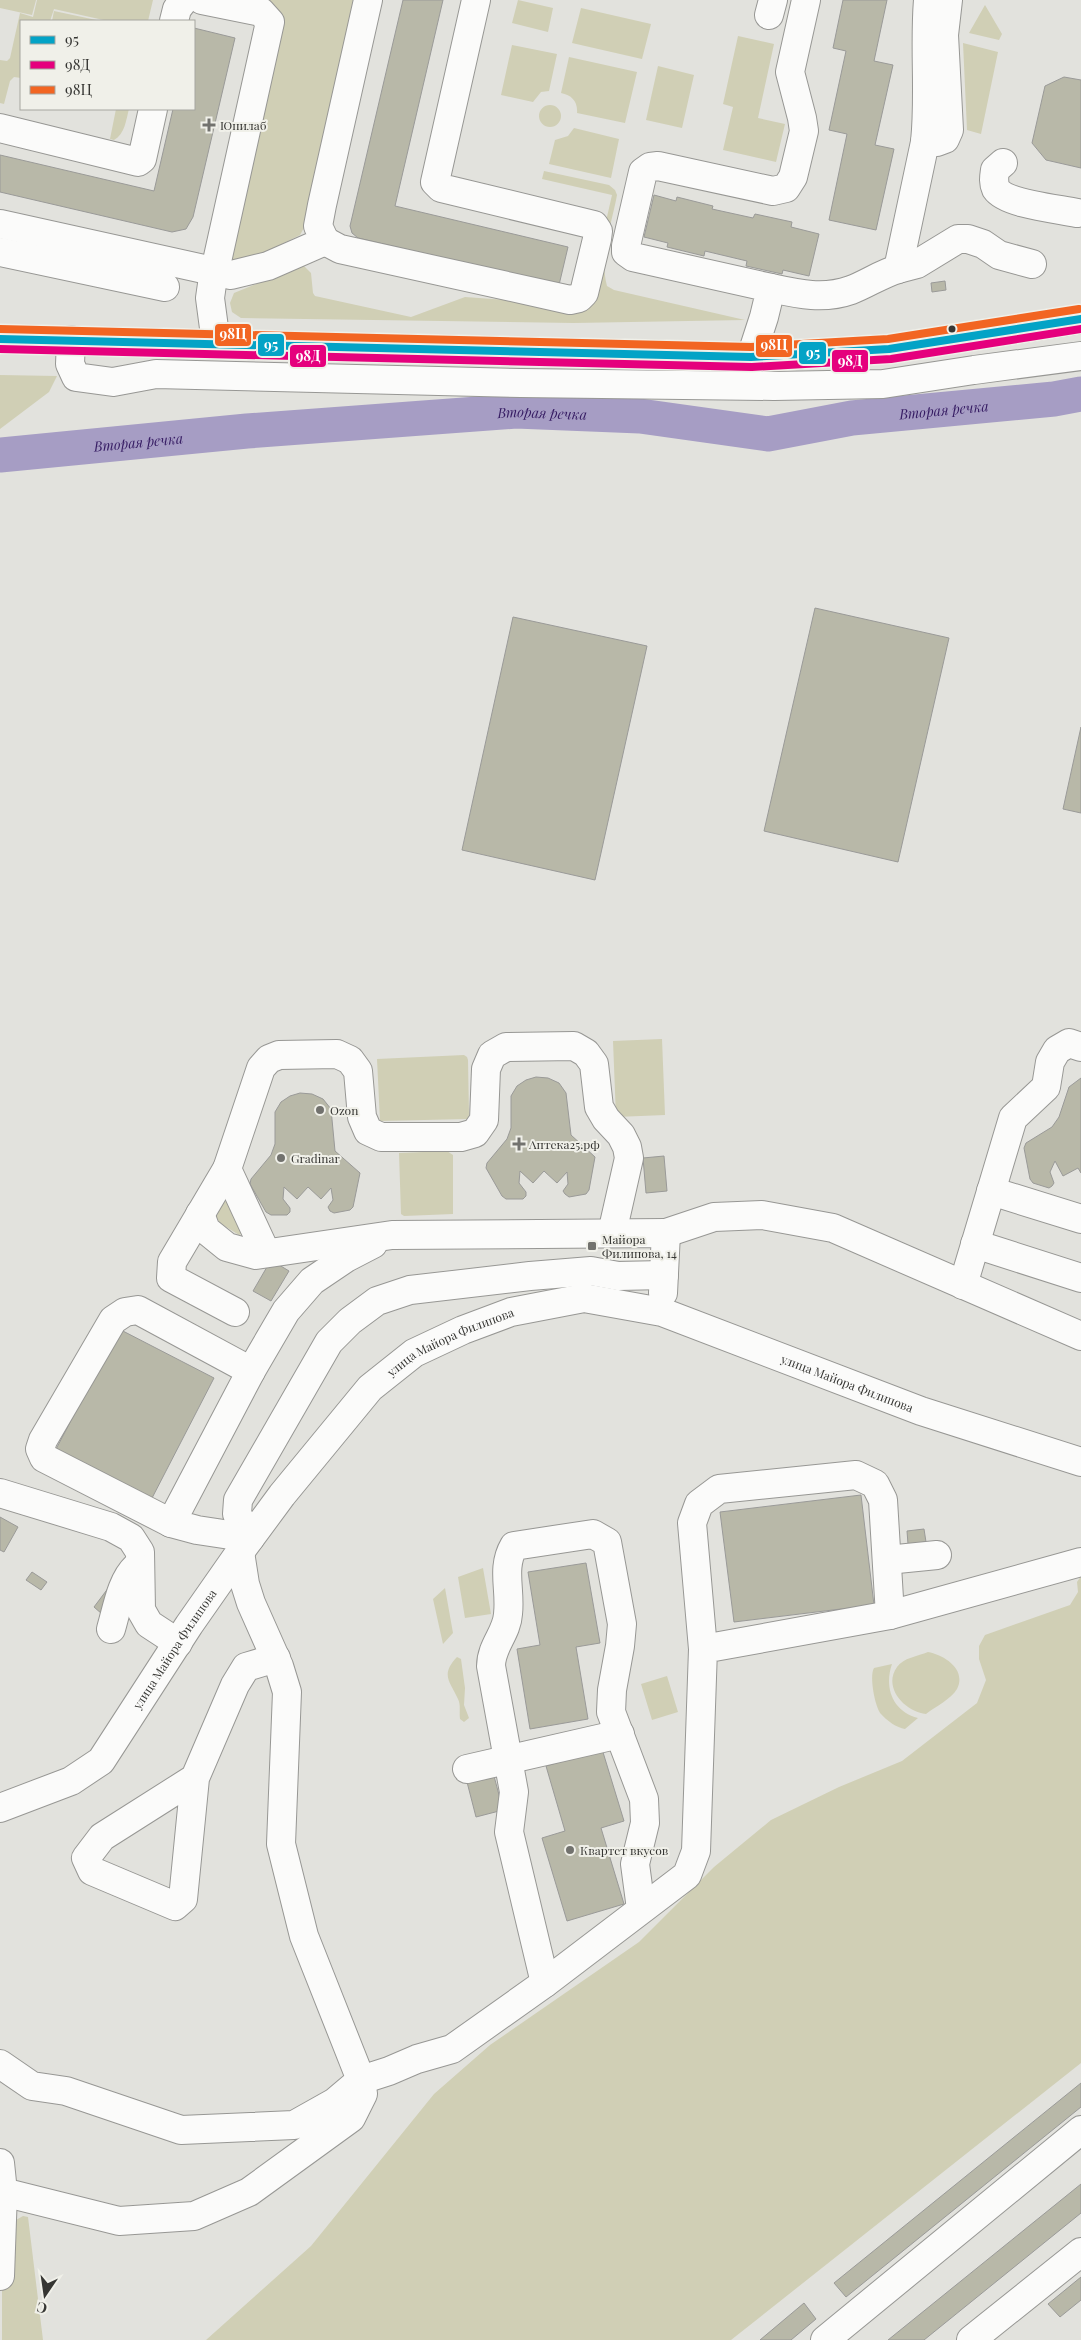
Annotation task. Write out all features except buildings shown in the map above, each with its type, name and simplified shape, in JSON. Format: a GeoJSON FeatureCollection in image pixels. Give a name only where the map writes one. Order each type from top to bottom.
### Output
{"type":"FeatureCollection","features":[{"type":"Feature","properties":{"kind":"street"},"geometry":{"type":"LineString","coordinates":[[174,20],[176,9],[184,0]]}},
{"type":"Feature","properties":{"kind":"street"},"geometry":{"type":"LineString","coordinates":[[202,0],[261,12],[270,22],[210,298],[216,343]]}},
{"type":"Feature","properties":{"kind":"street"},"geometry":{"type":"LineString","coordinates":[[368,0],[318,226],[325,241],[340,248],[570,300],[579,298],[584,293],[597,239],[598,231],[594,225],[441,188],[436,182],[476,0]]}},
{"type":"Feature","properties":{"kind":"street"},"geometry":{"type":"LineString","coordinates":[[806,0],[790,72],[804,132],[793,177],[786,188],[773,191],[658,166],[650,166],[643,172],[626,252],[633,257],[804,295],[820,296],[852,290],[872,279],[917,264],[958,239],[968,239],[983,244],[999,255],[1032,264]]}},
{"type":"Feature","properties":{"kind":"street"},"geometry":{"type":"LineString","coordinates":[[898,269],[925,142],[927,124],[925,48],[928,0]]}},
{"type":"Feature","properties":{"kind":"street"},"geometry":{"type":"LineString","coordinates":[[925,142],[937,142],[945,139],[949,130],[944,35],[948,0]]}},
{"type":"Feature","properties":{"kind":"street"},"geometry":{"type":"LineString","coordinates":[[0,128],[138,162],[142,159],[153,110]]}},
{"type":"Feature","properties":{"kind":"street"},"geometry":{"type":"LineString","coordinates":[[1003,163],[995,170],[993,181],[997,190],[1008,199],[1078,213]]}},
{"type":"Feature","properties":{"kind":"street"},"geometry":{"type":"LineString","coordinates":[[0,224],[232,275],[261,268],[325,241]]}},
{"type":"Feature","properties":{"kind":"street"},"geometry":{"type":"LineString","coordinates":[[0,252],[165,287]]}},
{"type":"Feature","properties":{"kind":"street"},"geometry":{"type":"LineString","coordinates":[[751,357],[771,288]]}},
{"type":"Feature","properties":{"kind":"street"},"geometry":{"type":"LineString","coordinates":[[0,339],[751,357],[889,349],[1081,319]]}},
{"type":"Feature","properties":{"kind":"street"},"geometry":{"type":"LineString","coordinates":[[71,340],[70,364],[76,377],[113,382],[156,374],[521,383],[774,386],[883,384],[1081,356]]}},
{"type":"Feature","properties":{"kind":"street"},"geometry":{"type":"LineString","coordinates":[[963,1285],[1013,1118],[1046,1087],[1050,1062],[1058,1050],[1069,1043],[1081,1047]]}},
{"type":"Feature","properties":{"kind":"street"},"geometry":{"type":"LineString","coordinates":[[235,1312],[172,1278],[172,1262],[226,1169],[261,1068],[269,1059],[279,1055],[337,1054],[350,1060],[358,1071],[362,1117],[368,1130],[374,1134],[382,1137],[461,1136],[475,1133],[484,1120],[486,1069],[492,1055],[506,1047],[574,1046],[586,1053],[594,1064],[600,1107],[606,1119],[621,1135],[627,1147],[629,1158],[612,1233]]}},
{"type":"Feature","properties":{"kind":"street"},"geometry":{"type":"LineString","coordinates":[[226,1169],[266,1253]]}},
{"type":"Feature","properties":{"kind":"street"},"geometry":{"type":"LineString","coordinates":[[991,1191],[1081,1219]]}},
{"type":"Feature","properties":{"kind":"street"},"geometry":{"type":"LineString","coordinates":[[200,1214],[206,1230],[227,1247],[256,1255],[392,1235],[666,1233],[714,1217],[762,1215],[833,1228],[1081,1336]]}},
{"type":"Feature","properties":{"kind":"street"},"geometry":{"type":"LineString","coordinates":[[662,1312],[666,1233]]}},
{"type":"Feature","properties":{"kind":"street"},"geometry":{"type":"LineString","coordinates":[[171,1523],[251,1371],[286,1311],[312,1281],[346,1258],[392,1235]]}},
{"type":"Feature","properties":{"kind":"street"},"geometry":{"type":"LineString","coordinates":[[975,1244],[1081,1278]]}},
{"type":"Feature","properties":{"kind":"street"},"geometry":{"type":"LineString","coordinates":[[3,2192],[119,2221],[194,2216],[249,2192],[351,2118],[363,2094],[361,2080],[304,1936],[281,1844],[287,1692],[276,1658],[251,1604],[245,1584],[245,1545],[237,1514],[238,1500],[329,1342],[350,1321],[377,1301],[410,1290],[530,1276],[591,1271],[618,1276],[664,1275]]}},
{"type":"Feature","properties":{"kind":"street","name":"улица Майора Филипова"},"geometry":{"type":"LineString","coordinates":[[0,1808],[71,1781],[101,1761],[178,1642],[245,1545],[282,1495],[370,1388],[414,1353],[463,1330],[511,1312],[584,1298],[662,1312],[920,1411],[1081,1462]]}},
{"type":"Feature","properties":{"kind":"street"},"geometry":{"type":"LineString","coordinates":[[245,1545],[171,1523],[44,1458],[40,1449],[43,1440],[113,1320],[126,1312],[138,1310],[251,1371]]}},
{"type":"Feature","properties":{"kind":"street"},"geometry":{"type":"LineString","coordinates":[[0,2064],[32,2086],[66,2091],[181,2130],[294,2125],[335,2102],[361,2080],[452,2049],[545,1983],[687,1875],[696,1851],[703,1649],[692,1523],[699,1504],[719,1489],[856,1475],[875,1484],[883,1500],[890,1615]]}},
{"type":"Feature","properties":{"kind":"street"},"geometry":{"type":"LineString","coordinates":[[0,1493],[111,1528],[132,1538],[140,1552],[141,1610],[149,1624],[178,1642]]}},
{"type":"Feature","properties":{"kind":"street"},"geometry":{"type":"LineString","coordinates":[[545,1983],[509,1832],[514,1792],[491,1666],[491,1654],[508,1615],[507,1563],[514,1546],[593,1534],[607,1542],[622,1624],[612,1690],[611,1712],[644,1798],[645,1823],[635,1864],[641,1910]]}},
{"type":"Feature","properties":{"kind":"street"},"geometry":{"type":"LineString","coordinates":[[886,1560],[937,1555]]}},
{"type":"Feature","properties":{"kind":"street"},"geometry":{"type":"LineString","coordinates":[[703,1649],[890,1615],[1081,1562]]}},
{"type":"Feature","properties":{"kind":"street"},"geometry":{"type":"LineString","coordinates":[[111,1629],[129,1573],[140,1563]]}},
{"type":"Feature","properties":{"kind":"street"},"geometry":{"type":"LineString","coordinates":[[196,1778],[102,1837],[86,1858],[92,1871],[175,1906],[183,1899],[196,1778],[235,1685],[246,1667],[276,1658]]}},
{"type":"Feature","properties":{"kind":"street"},"geometry":{"type":"LineString","coordinates":[[467,1769],[620,1734]]}},
{"type":"Feature","properties":{"kind":"street"},"geometry":{"type":"LineString","coordinates":[[839,2336],[1081,2130]]}},
{"type":"Feature","properties":{"kind":"street"},"geometry":{"type":"LineString","coordinates":[[0,2163],[3,2192],[0,2276]]}},
{"type":"Feature","properties":{"kind":"street"},"geometry":{"type":"LineString","coordinates":[[972,2340],[1081,2252]]}},
{"type":"Feature","properties":{"kind":"green space"},"geometry":{"type":"Polygon","coordinates":[[[0,0],[36,0],[32,15],[0,8],[0,0]]]}},
{"type":"Feature","properties":{"kind":"green space"},"geometry":{"type":"Polygon","coordinates":[[[37,0],[153,0],[148,20],[104,20],[54,9],[50,20],[20,20],[20,78],[14,77],[10,81],[4,104],[0,103],[0,60],[7,61],[10,58],[20,13],[33,17],[37,0]]]}},
{"type":"Feature","properties":{"kind":"green space"},"geometry":{"type":"Polygon","coordinates":[[[267,0],[353,0],[306,224],[300,235],[248,261],[230,264],[280,16],[270,1],[267,0]]]}},
{"type":"Feature","properties":{"kind":"green space"},"geometry":{"type":"Polygon","coordinates":[[[518,0],[553,8],[548,32],[512,23],[518,0]]]}},
{"type":"Feature","properties":{"kind":"green space"},"geometry":{"type":"Polygon","coordinates":[[[985,5],[1002,34],[999,40],[969,33],[985,5]]]}},
{"type":"Feature","properties":{"kind":"green space"},"geometry":{"type":"Polygon","coordinates":[[[581,8],[651,24],[642,59],[572,43],[581,8]]]}},
{"type":"Feature","properties":{"kind":"green space"},"geometry":{"type":"Polygon","coordinates":[[[54,11],[96,20],[52,20],[54,11]]]}},
{"type":"Feature","properties":{"kind":"green space"},"geometry":{"type":"Polygon","coordinates":[[[738,36],[774,44],[758,118],[785,124],[776,162],[723,150],[733,107],[723,104],[738,36]]]}},
{"type":"Feature","properties":{"kind":"green space"},"geometry":{"type":"Polygon","coordinates":[[[963,43],[998,52],[981,134],[967,130],[963,43]]]}},
{"type":"Feature","properties":{"kind":"green space"},"geometry":{"type":"Polygon","coordinates":[[[512,45],[557,54],[549,91],[541,92],[533,102],[501,95],[512,45]]]}},
{"type":"Feature","properties":{"kind":"green space"},"geometry":{"type":"Polygon","coordinates":[[[569,57],[637,72],[625,123],[577,113],[574,100],[568,95],[561,93],[569,57]]]}},
{"type":"Feature","properties":{"kind":"green space"},"geometry":{"type":"Polygon","coordinates":[[[658,66],[694,75],[682,128],[646,120],[658,66]]]}},
{"type":"Feature","properties":{"kind":"green space"},"geometry":{"type":"Polygon","coordinates":[[[550,105],[558,108],[561,116],[558,124],[550,127],[542,124],[539,116],[542,108],[550,105]]]}},
{"type":"Feature","properties":{"kind":"green space"},"geometry":{"type":"Polygon","coordinates":[[[116,110],[129,110],[121,134],[114,140],[110,139],[116,110]]]}},
{"type":"Feature","properties":{"kind":"green space"},"geometry":{"type":"Polygon","coordinates":[[[574,128],[619,139],[611,178],[549,164],[555,140],[568,136],[574,128]]]}},
{"type":"Feature","properties":{"kind":"green space"},"geometry":{"type":"Polygon","coordinates":[[[544,171],[609,185],[615,190],[617,195],[604,263],[607,286],[614,290],[745,320],[574,323],[241,318],[232,312],[230,303],[234,293],[303,265],[311,273],[315,296],[411,317],[465,297],[577,308],[604,230],[612,195],[542,179],[544,171]]]}},
{"type":"Feature","properties":{"kind":"green space"},"geometry":{"type":"Polygon","coordinates":[[[0,375],[57,376],[49,392],[0,429],[0,375]]]}},
{"type":"Feature","properties":{"kind":"green space"},"geometry":{"type":"Polygon","coordinates":[[[662,1039],[665,1115],[616,1117],[613,1041],[662,1039]]]}},
{"type":"Feature","properties":{"kind":"green space"},"geometry":{"type":"Polygon","coordinates":[[[464,1055],[468,1060],[468,1119],[380,1121],[377,1059],[464,1055]]]}},
{"type":"Feature","properties":{"kind":"green space"},"geometry":{"type":"Polygon","coordinates":[[[447,1151],[453,1155],[453,1214],[404,1216],[401,1214],[399,1153],[447,1151]]]}},
{"type":"Feature","properties":{"kind":"green space"},"geometry":{"type":"Polygon","coordinates":[[[224,1201],[230,1203],[242,1233],[239,1235],[220,1223],[216,1217],[224,1201]]]}},
{"type":"Feature","properties":{"kind":"green space"},"geometry":{"type":"Polygon","coordinates":[[[483,1568],[491,1614],[465,1618],[458,1577],[483,1568]]]}},
{"type":"Feature","properties":{"kind":"green space"},"geometry":{"type":"Polygon","coordinates":[[[1081,1576],[1081,2063],[731,2340],[206,2340],[311,2246],[434,2094],[490,2045],[639,1942],[714,1867],[771,1820],[839,1787],[902,1761],[977,1703],[986,1680],[979,1659],[979,1646],[985,1635],[1070,1605],[1078,1592],[1077,1582],[1081,1576]]]}},
{"type":"Feature","properties":{"kind":"green space"},"geometry":{"type":"Polygon","coordinates":[[[445,1588],[453,1633],[443,1644],[433,1599],[445,1588]]]}},
{"type":"Feature","properties":{"kind":"green space"},"geometry":{"type":"Polygon","coordinates":[[[928,1652],[941,1656],[952,1664],[959,1675],[959,1682],[957,1689],[951,1696],[926,1714],[911,1709],[904,1704],[894,1691],[892,1683],[893,1675],[900,1664],[907,1659],[928,1652]]]}},
{"type":"Feature","properties":{"kind":"green space"},"geometry":{"type":"Polygon","coordinates":[[[457,1657],[461,1659],[465,1688],[464,1705],[469,1718],[464,1722],[460,1719],[459,1701],[448,1678],[449,1669],[457,1657]]]}},
{"type":"Feature","properties":{"kind":"green space"},"geometry":{"type":"Polygon","coordinates":[[[892,1664],[889,1681],[892,1697],[902,1710],[918,1718],[905,1729],[892,1723],[881,1714],[873,1691],[872,1678],[874,1668],[892,1664]]]}},
{"type":"Feature","properties":{"kind":"green space"},"geometry":{"type":"Polygon","coordinates":[[[667,1676],[678,1712],[652,1720],[641,1684],[667,1676]]]}},
{"type":"Feature","properties":{"kind":"green space"},"geometry":{"type":"Polygon","coordinates":[[[23,2216],[28,2217],[43,2340],[2,2340],[2,2240],[16,2220],[23,2216]]]}},
{"type":"Feature","properties":{"kind":"waterway","name":"Вторая речка"},"geometry":{"type":"LineString","coordinates":[[0,455],[247,431],[516,411],[640,416],[768,434],[852,418],[1054,399],[1081,394]]}},
{"type":"Feature","properties":{"kind":"transit line","name":"98Ц"},"geometry":{"type":"LineString","coordinates":[[0,329],[751,347],[888,339],[1079,309]]}},
{"type":"Feature","properties":{"kind":"transit line","name":"95"},"geometry":{"type":"LineString","coordinates":[[0,339],[751,357],[889,349],[1081,319]]}},
{"type":"Feature","properties":{"kind":"transit line","name":"98Д"},"geometry":{"type":"LineString","coordinates":[[0,349],[752,367],[891,359],[1081,329]]}},
{"type":"Feature","properties":{"kind":"place","name":"Юнилаб"},"geometry":{"type":"Point","coordinates":[209,125]}},
{"type":"Feature","properties":{"kind":"place","name":"Ozon"},"geometry":{"type":"Point","coordinates":[320,1110]}},
{"type":"Feature","properties":{"kind":"place","name":"Аптека25.рф"},"geometry":{"type":"Point","coordinates":[519,1144]}},
{"type":"Feature","properties":{"kind":"place","name":"Gradinar"},"geometry":{"type":"Point","coordinates":[281,1158]}},
{"type":"Feature","properties":{"kind":"place","name":"Майора Филипова, 14"},"geometry":{"type":"Point","coordinates":[592,1246]}},
{"type":"Feature","properties":{"kind":"place","name":"Квартет вкусов"},"geometry":{"type":"Point","coordinates":[570,1850]}}]}
